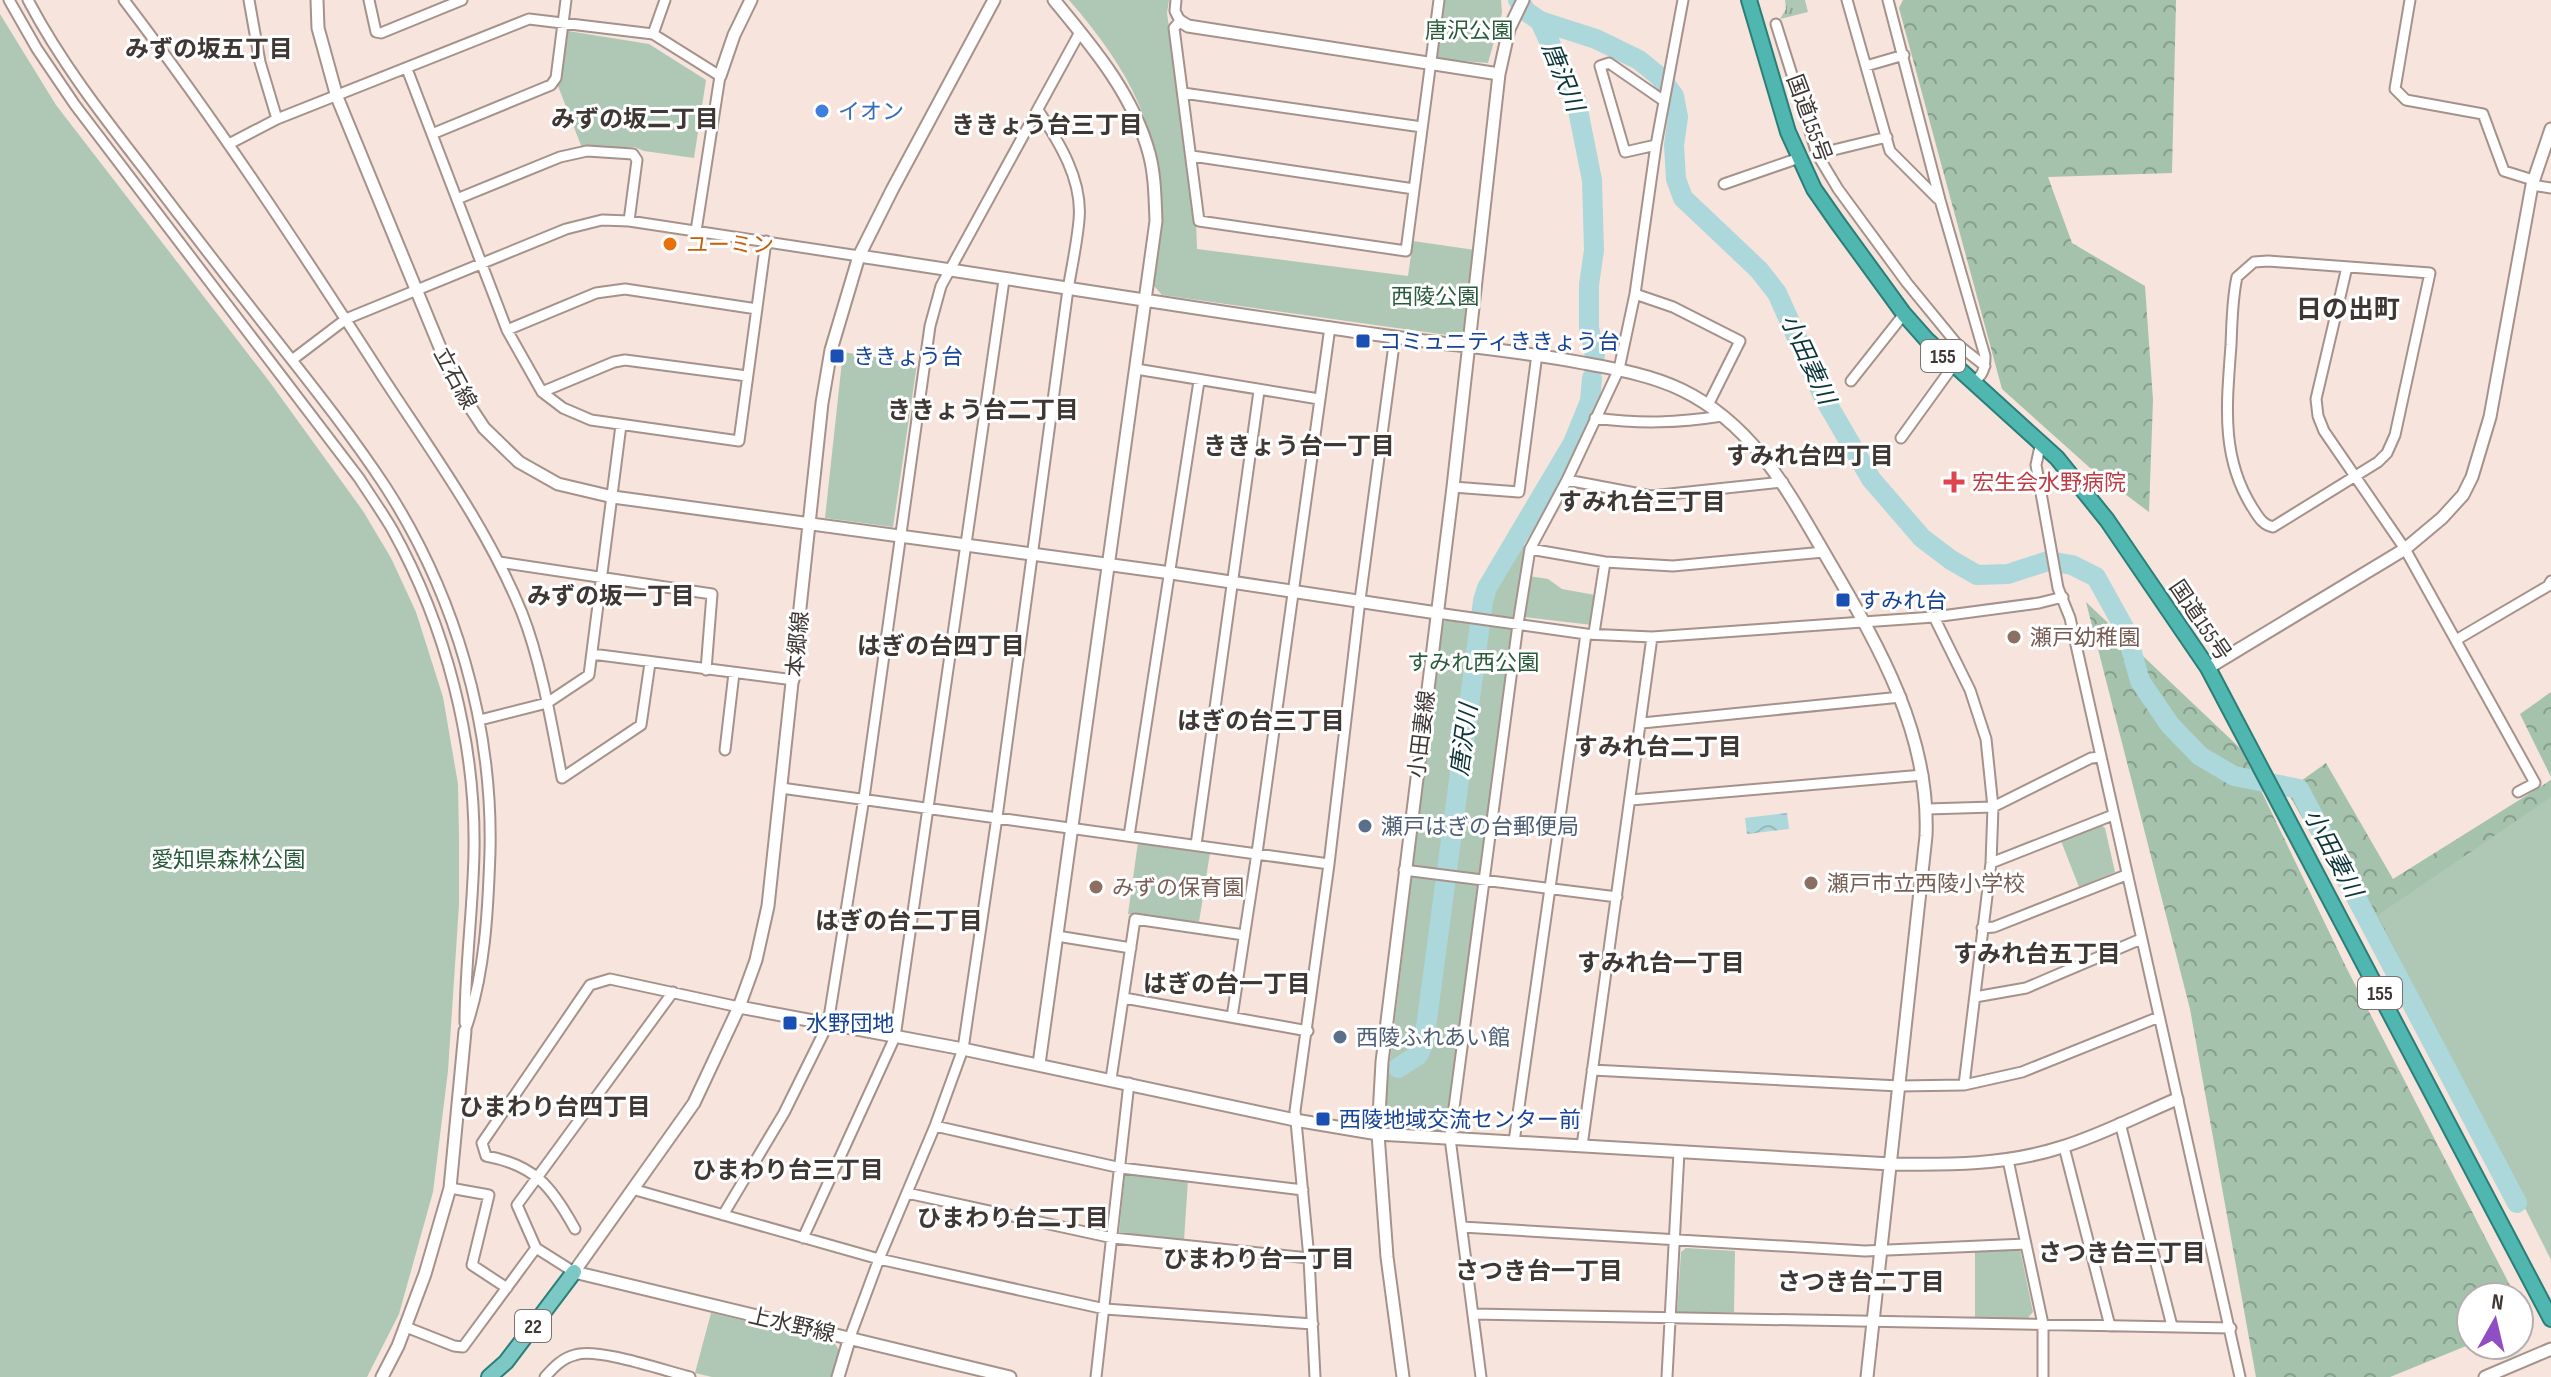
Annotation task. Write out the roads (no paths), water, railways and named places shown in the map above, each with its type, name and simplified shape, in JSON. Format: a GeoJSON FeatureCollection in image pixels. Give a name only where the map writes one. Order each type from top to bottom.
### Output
{"type":"FeatureCollection","features":[{"type":"Feature","properties":{"kind":"highway","name":"国道155号"},"geometry":{"type":"LineString","coordinates":[[1749,0],[1781,111],[1814,189],[1904,314],[1953,366],[2057,458],[2107,520],[2208,668],[2551,1319]]}},
{"type":"Feature","properties":{"kind":"main road","name":"22"},"geometry":{"type":"LineString","coordinates":[[489,1377],[506,1362],[574,1272]]}},
{"type":"Feature","properties":{"kind":"street"},"geometry":{"type":"LineString","coordinates":[[9,0],[75,105],[359,478],[392,530],[427,606],[451,673],[467,751],[474,851],[465,1031],[450,1188],[406,1327],[382,1377]]}},
{"type":"Feature","properties":{"kind":"street"},"geometry":{"type":"LineString","coordinates":[[28,0],[83,90],[292,360],[386,488],[429,567],[463,656],[480,720],[491,816],[489,871],[476,1000],[465,1031]]}},
{"type":"Feature","properties":{"kind":"street"},"geometry":{"type":"LineString","coordinates":[[124,0],[229,144],[346,319],[499,562],[523,616],[547,703],[562,778],[641,725],[650,663]]}},
{"type":"Feature","properties":{"kind":"street"},"geometry":{"type":"LineString","coordinates":[[249,0],[260,62],[277,119]]}},
{"type":"Feature","properties":{"kind":"street","name":"立石線"},"geometry":{"type":"LineString","coordinates":[[317,0],[318,28],[337,97],[455,384],[484,428],[519,462],[558,484],[613,497],[1108,564],[1437,613]]}},
{"type":"Feature","properties":{"kind":"street"},"geometry":{"type":"LineString","coordinates":[[369,0],[376,32],[381,33],[462,0]]}},
{"type":"Feature","properties":{"kind":"street"},"geometry":{"type":"LineString","coordinates":[[432,134],[551,85],[556,78],[566,0]]}},
{"type":"Feature","properties":{"kind":"street"},"geometry":{"type":"LineString","coordinates":[[653,34],[665,0]]}},
{"type":"Feature","properties":{"kind":"street"},"geometry":{"type":"LineString","coordinates":[[696,231],[720,76],[734,35],[751,0]]}},
{"type":"Feature","properties":{"kind":"street","name":"本郷線"},"geometry":{"type":"LineString","coordinates":[[574,1272],[694,1103],[739,1007],[756,960],[768,906],[808,525],[831,350],[859,256],[994,0]]}},
{"type":"Feature","properties":{"kind":"street"},"geometry":{"type":"LineString","coordinates":[[1039,1064],[1156,221],[1149,153],[1138,124],[1108,67],[1054,0]]}},
{"type":"Feature","properties":{"kind":"street"},"geometry":{"type":"LineString","coordinates":[[1176,0],[1175,11],[1180,21],[1188,26],[1499,74]]}},
{"type":"Feature","properties":{"kind":"street"},"geometry":{"type":"LineString","coordinates":[[1180,21],[1174,28],[1199,221],[1406,251],[1439,0]]}},
{"type":"Feature","properties":{"kind":"street","name":"小田妻線"},"geometry":{"type":"LineString","coordinates":[[1403,1377],[1387,1257],[1378,1134],[1382,1062],[1453,487],[1499,74],[1509,29],[1523,0]]}},
{"type":"Feature","properties":{"kind":"street"},"geometry":{"type":"LineString","coordinates":[[1481,1377],[1450,1138],[1518,624],[1530,549],[1567,480],[1619,369],[1635,294],[1656,145],[1683,0]]}},
{"type":"Feature","properties":{"kind":"street"},"geometry":{"type":"LineString","coordinates":[[1847,0],[1890,151],[1940,200]]}},
{"type":"Feature","properties":{"kind":"street"},"geometry":{"type":"LineString","coordinates":[[1888,0],[1940,200],[1985,356],[1981,378],[1972,383]]}},
{"type":"Feature","properties":{"kind":"street"},"geometry":{"type":"LineString","coordinates":[[2409,0],[2395,89],[2406,100],[2483,114],[2504,171],[2551,188]]}},
{"type":"Feature","properties":{"kind":"street"},"geometry":{"type":"LineString","coordinates":[[229,144],[277,119],[529,19],[653,34],[720,76]]}},
{"type":"Feature","properties":{"kind":"street"},"geometry":{"type":"LineString","coordinates":[[1776,24],[1817,154],[1838,189],[1957,344],[1985,366]]}},
{"type":"Feature","properties":{"kind":"street"},"geometry":{"type":"LineString","coordinates":[[723,1215],[784,1113],[828,1024],[864,798],[930,326],[941,286],[1080,32]]}},
{"type":"Feature","properties":{"kind":"street"},"geometry":{"type":"LineString","coordinates":[[1866,66],[1904,55]]}},
{"type":"Feature","properties":{"kind":"street"},"geometry":{"type":"LineString","coordinates":[[1656,145],[1625,152],[1600,66],[1609,63],[1664,99]]}},
{"type":"Feature","properties":{"kind":"street"},"geometry":{"type":"LineString","coordinates":[[407,69],[507,330],[542,392],[563,408],[591,420],[739,441],[766,241]]}},
{"type":"Feature","properties":{"kind":"street"},"geometry":{"type":"LineString","coordinates":[[1183,93],[1422,127]]}},
{"type":"Feature","properties":{"kind":"street"},"geometry":{"type":"LineString","coordinates":[[838,1377],[879,1259],[935,1126],[963,1049],[1080,219],[1070,166],[1061,145],[1038,110]]}},
{"type":"Feature","properties":{"kind":"street"},"geometry":{"type":"LineString","coordinates":[[2208,668],[2405,549],[2442,518],[2463,495],[2472,477],[2490,417],[2532,182],[2551,129]]}},
{"type":"Feature","properties":{"kind":"street"},"geometry":{"type":"LineString","coordinates":[[1817,154],[1887,137]]}},
{"type":"Feature","properties":{"kind":"street"},"geometry":{"type":"LineString","coordinates":[[457,199],[560,157],[587,151],[633,154],[637,160],[629,221]]}},
{"type":"Feature","properties":{"kind":"street"},"geometry":{"type":"LineString","coordinates":[[1192,156],[1414,189]]}},
{"type":"Feature","properties":{"kind":"street"},"geometry":{"type":"LineString","coordinates":[[1724,184],[1799,158]]}},
{"type":"Feature","properties":{"kind":"street"},"geometry":{"type":"LineString","coordinates":[[292,360],[346,319],[566,229],[602,220],[629,221],[766,241],[1143,301],[1537,354],[1619,369],[1664,382],[1708,405],[1746,435],[1783,482],[1824,552],[1865,623],[1901,697],[1923,775],[1927,809],[1867,1377]]}},
{"type":"Feature","properties":{"kind":"street"},"geometry":{"type":"LineString","coordinates":[[2254,262],[2347,267],[2430,273],[2392,444],[2378,462],[2355,477],[2273,527],[2266,525],[2239,482],[2229,450],[2226,416],[2237,277],[2254,262]]}},
{"type":"Feature","properties":{"kind":"street"},"geometry":{"type":"LineString","coordinates":[[2347,267],[2316,399],[2318,416],[2324,431],[2405,549],[2535,783],[2518,792]]}},
{"type":"Feature","properties":{"kind":"street"},"geometry":{"type":"LineString","coordinates":[[803,1238],[895,1037],[1004,280]]}},
{"type":"Feature","properties":{"kind":"street"},"geometry":{"type":"LineString","coordinates":[[507,330],[596,293],[625,289],[757,309]]}},
{"type":"Feature","properties":{"kind":"street"},"geometry":{"type":"LineString","coordinates":[[1635,294],[1673,307],[1740,341],[1708,405]]}},
{"type":"Feature","properties":{"kind":"street"},"geometry":{"type":"LineString","coordinates":[[1851,381],[1904,314]]}},
{"type":"Feature","properties":{"kind":"street"},"geometry":{"type":"LineString","coordinates":[[1232,1017],[1330,327]]}},
{"type":"Feature","properties":{"kind":"street"},"geometry":{"type":"LineString","coordinates":[[1315,1377],[1309,1258],[1295,1120],[1395,337]]}},
{"type":"Feature","properties":{"kind":"street"},"geometry":{"type":"LineString","coordinates":[[1453,487],[1519,492],[1537,354]]}},
{"type":"Feature","properties":{"kind":"street"},"geometry":{"type":"LineString","coordinates":[[542,392],[625,360],[747,376]]}},
{"type":"Feature","properties":{"kind":"street"},"geometry":{"type":"LineString","coordinates":[[1901,438],[1953,366]]}},
{"type":"Feature","properties":{"kind":"street"},"geometry":{"type":"LineString","coordinates":[[1136,369],[1319,399]]}},
{"type":"Feature","properties":{"kind":"street"},"geometry":{"type":"LineString","coordinates":[[1129,836],[1199,381]]}},
{"type":"Feature","properties":{"kind":"street"},"geometry":{"type":"LineString","coordinates":[[1196,845],[1259,391]]}},
{"type":"Feature","properties":{"kind":"street"},"geometry":{"type":"LineString","coordinates":[[1595,418],[1639,424],[1722,416]]}},
{"type":"Feature","properties":{"kind":"street"},"geometry":{"type":"LineString","coordinates":[[480,720],[547,703],[589,675],[621,425]]}},
{"type":"Feature","properties":{"kind":"street"},"geometry":{"type":"LineString","coordinates":[[2041,442],[2036,465],[2051,553],[2070,618],[2240,1377]]}},
{"type":"Feature","properties":{"kind":"street"},"geometry":{"type":"LineString","coordinates":[[1567,480],[1651,496],[1783,482]]}},
{"type":"Feature","properties":{"kind":"street"},"geometry":{"type":"LineString","coordinates":[[1530,549],[1605,562],[1673,566],[1824,552]]}},
{"type":"Feature","properties":{"kind":"street"},"geometry":{"type":"LineString","coordinates":[[499,562],[712,594],[706,670]]}},
{"type":"Feature","properties":{"kind":"street"},"geometry":{"type":"LineString","coordinates":[[1514,1142],[1549,889],[1590,633],[1605,562]]}},
{"type":"Feature","properties":{"kind":"street"},"geometry":{"type":"LineString","coordinates":[[2456,640],[2548,586],[2551,581]]}},
{"type":"Feature","properties":{"kind":"street"},"geometry":{"type":"LineString","coordinates":[[1437,613],[1590,633],[1652,637],[1934,617],[2039,603],[2060,592]]}},
{"type":"Feature","properties":{"kind":"street"},"geometry":{"type":"LineString","coordinates":[[1934,617],[1970,690],[1986,739],[1993,807],[1991,863],[1964,1085]]}},
{"type":"Feature","properties":{"kind":"street"},"geometry":{"type":"LineString","coordinates":[[1582,1146],[1652,637]]}},
{"type":"Feature","properties":{"kind":"street"},"geometry":{"type":"LineString","coordinates":[[592,654],[794,680]]}},
{"type":"Feature","properties":{"kind":"street"},"geometry":{"type":"LineString","coordinates":[[725,750],[734,673]]}},
{"type":"Feature","properties":{"kind":"street"},"geometry":{"type":"LineString","coordinates":[[1642,723],[1901,697]]}},
{"type":"Feature","properties":{"kind":"street"},"geometry":{"type":"LineString","coordinates":[[1927,809],[1993,807],[2091,758],[2100,757]]}},
{"type":"Feature","properties":{"kind":"street"},"geometry":{"type":"LineString","coordinates":[[1631,800],[1923,775]]}},
{"type":"Feature","properties":{"kind":"street"},"geometry":{"type":"LineString","coordinates":[[781,788],[1329,864]]}},
{"type":"Feature","properties":{"kind":"street"},"geometry":{"type":"LineString","coordinates":[[1991,863],[2113,815]]}},
{"type":"Feature","properties":{"kind":"street"},"geometry":{"type":"LineString","coordinates":[[1404,870],[1617,897]]}},
{"type":"Feature","properties":{"kind":"street"},"geometry":{"type":"LineString","coordinates":[[1982,928],[1994,927],[2126,875]]}},
{"type":"Feature","properties":{"kind":"street"},"geometry":{"type":"LineString","coordinates":[[1111,1079],[1135,919],[1244,935]]}},
{"type":"Feature","properties":{"kind":"street"},"geometry":{"type":"LineString","coordinates":[[1057,936],[1131,948]]}},
{"type":"Feature","properties":{"kind":"street"},"geometry":{"type":"LineString","coordinates":[[1975,997],[2026,988],[2141,939]]}},
{"type":"Feature","properties":{"kind":"street"},"geometry":{"type":"LineString","coordinates":[[575,1229],[559,1199],[538,1176],[508,1160],[486,1156],[482,1143],[590,985],[610,979],[1039,1064],[1295,1120],[1378,1134],[1891,1164],[1976,1164],[2064,1147],[2177,1099]]}},
{"type":"Feature","properties":{"kind":"street"},"geometry":{"type":"LineString","coordinates":[[574,1272],[536,1248],[517,1205],[673,992]]}},
{"type":"Feature","properties":{"kind":"street"},"geometry":{"type":"LineString","coordinates":[[1124,998],[1308,1031]]}},
{"type":"Feature","properties":{"kind":"street"},"geometry":{"type":"LineString","coordinates":[[1592,1070],[1899,1086],[1964,1085],[2022,1072],[2159,1017]]}},
{"type":"Feature","properties":{"kind":"street"},"geometry":{"type":"LineString","coordinates":[[1096,1377],[1129,1083]]}},
{"type":"Feature","properties":{"kind":"street"},"geometry":{"type":"LineString","coordinates":[[2120,1123],[2172,1326]]}},
{"type":"Feature","properties":{"kind":"street"},"geometry":{"type":"LineString","coordinates":[[935,1126],[1121,1168],[1303,1190]]}},
{"type":"Feature","properties":{"kind":"street"},"geometry":{"type":"LineString","coordinates":[[2064,1147],[2110,1326]]}},
{"type":"Feature","properties":{"kind":"street"},"geometry":{"type":"LineString","coordinates":[[1667,1377],[1679,1152]]}},
{"type":"Feature","properties":{"kind":"street"},"geometry":{"type":"LineString","coordinates":[[2008,1160],[2043,1324],[2043,1377]]}},
{"type":"Feature","properties":{"kind":"street"},"geometry":{"type":"LineString","coordinates":[[450,1188],[489,1195],[472,1265],[507,1288]]}},
{"type":"Feature","properties":{"kind":"street"},"geometry":{"type":"LineString","coordinates":[[632,1189],[879,1259],[1105,1309],[1313,1324]]}},
{"type":"Feature","properties":{"kind":"street"},"geometry":{"type":"LineString","coordinates":[[907,1193],[1113,1238],[1309,1258]]}},
{"type":"Feature","properties":{"kind":"street"},"geometry":{"type":"LineString","coordinates":[[1462,1227],[1880,1251],[2026,1244]]}},
{"type":"Feature","properties":{"kind":"street"},"geometry":{"type":"LineString","coordinates":[[406,1327],[463,1347],[536,1248]]}},
{"type":"Feature","properties":{"kind":"street","name":"上水野線"},"geometry":{"type":"LineString","coordinates":[[574,1272],[850,1337],[954,1371],[1010,1377]]}},
{"type":"Feature","properties":{"kind":"street"},"geometry":{"type":"LineString","coordinates":[[1474,1314],[2231,1328]]}},
{"type":"Feature","properties":{"kind":"street"},"geometry":{"type":"LineString","coordinates":[[2485,1377],[2551,1349]]}},
{"type":"Feature","properties":{"kind":"street"},"geometry":{"type":"LineString","coordinates":[[545,1377],[556,1365],[576,1354],[598,1354],[690,1377]]}},
{"type":"Feature","properties":{"kind":"water"},"geometry":{"type":"Polygon","coordinates":[[[1787,813],[1789,829],[1747,834],[1745,818],[1787,813]]]}},
{"type":"Feature","properties":{"kind":"waterway","name":"唐沢川"},"geometry":{"type":"LineString","coordinates":[[1518,0],[1527,12],[1540,21],[1576,100],[1592,180],[1594,250],[1589,285],[1589,328],[1595,355]]}},
{"type":"Feature","properties":{"kind":"waterway","name":"小田妻川"},"geometry":{"type":"LineString","coordinates":[[1540,21],[1596,39],[1639,60],[1660,77],[1674,96],[1678,117],[1674,145],[1676,179],[1683,198],[1759,270],[1777,293],[1824,398],[1871,479],[1922,538],[1977,575],[2008,574],[2048,561],[2072,565],[2096,577],[2126,631],[2140,681],[2170,725],[2200,756],[2234,776],[2299,789],[2517,1203]]}},
{"type":"Feature","properties":{"kind":"waterway","name":"唐沢川"},"geometry":{"type":"LineString","coordinates":[[1398,1068],[1418,1055],[1424,1042],[1483,601],[1487,588],[1573,443],[1590,401],[1592,378]]}},
{"type":"Feature","properties":{"kind":"place","name":"イオン"},"geometry":{"type":"Point","coordinates":[822,111]}},
{"type":"Feature","properties":{"kind":"place","name":"ユーミン"},"geometry":{"type":"Point","coordinates":[670,244]}},
{"type":"Feature","properties":{"kind":"place","name":"コミュニティききょう台"},"geometry":{"type":"Point","coordinates":[1363,341]}},
{"type":"Feature","properties":{"kind":"place","name":"ききょう台"},"geometry":{"type":"Point","coordinates":[837,356]}},
{"type":"Feature","properties":{"kind":"place","name":"宏生会水野病院"},"geometry":{"type":"Point","coordinates":[1954,482]}},
{"type":"Feature","properties":{"kind":"place","name":"すみれ台"},"geometry":{"type":"Point","coordinates":[1843,600]}},
{"type":"Feature","properties":{"kind":"place","name":"瀬戸幼稚園"},"geometry":{"type":"Point","coordinates":[2014,637]}},
{"type":"Feature","properties":{"kind":"place","name":"瀬戸はぎの台郵便局"},"geometry":{"type":"Point","coordinates":[1365,826]}},
{"type":"Feature","properties":{"kind":"place","name":"瀬戸市立西陵小学校"},"geometry":{"type":"Point","coordinates":[1811,883]}},
{"type":"Feature","properties":{"kind":"place","name":"みずの保育園"},"geometry":{"type":"Point","coordinates":[1096,887]}},
{"type":"Feature","properties":{"kind":"place","name":"水野団地"},"geometry":{"type":"Point","coordinates":[790,1023]}},
{"type":"Feature","properties":{"kind":"place","name":"西陵ふれあい館"},"geometry":{"type":"Point","coordinates":[1340,1037]}},
{"type":"Feature","properties":{"kind":"place","name":"西陵地域交流センター前"},"geometry":{"type":"Point","coordinates":[1323,1119]}},
{"type":"Feature","properties":{"kind":"district","name":"みずの坂五丁目"},"geometry":{"type":"Point","coordinates":[209,49]}},
{"type":"Feature","properties":{"kind":"district","name":"みずの坂二丁目"},"geometry":{"type":"Point","coordinates":[635,119]}},
{"type":"Feature","properties":{"kind":"district","name":"ききょう台三丁目"},"geometry":{"type":"Point","coordinates":[1047,125]}},
{"type":"Feature","properties":{"kind":"district","name":"日の出町"},"geometry":{"type":"Point","coordinates":[2348,309]}},
{"type":"Feature","properties":{"kind":"district","name":"ききょう台二丁目"},"geometry":{"type":"Point","coordinates":[983,410]}},
{"type":"Feature","properties":{"kind":"district","name":"ききょう台一丁目"},"geometry":{"type":"Point","coordinates":[1299,446]}},
{"type":"Feature","properties":{"kind":"district","name":"すみれ台四丁目"},"geometry":{"type":"Point","coordinates":[1810,456]}},
{"type":"Feature","properties":{"kind":"district","name":"すみれ台三丁目"},"geometry":{"type":"Point","coordinates":[1642,502]}},
{"type":"Feature","properties":{"kind":"district","name":"みずの坂一丁目"},"geometry":{"type":"Point","coordinates":[611,596]}},
{"type":"Feature","properties":{"kind":"district","name":"はぎの台四丁目"},"geometry":{"type":"Point","coordinates":[941,646]}},
{"type":"Feature","properties":{"kind":"district","name":"はぎの台三丁目"},"geometry":{"type":"Point","coordinates":[1261,721]}},
{"type":"Feature","properties":{"kind":"district","name":"すみれ台二丁目"},"geometry":{"type":"Point","coordinates":[1658,747]}},
{"type":"Feature","properties":{"kind":"district","name":"はぎの台二丁目"},"geometry":{"type":"Point","coordinates":[899,921]}},
{"type":"Feature","properties":{"kind":"district","name":"すみれ台五丁目"},"geometry":{"type":"Point","coordinates":[2037,954]}},
{"type":"Feature","properties":{"kind":"district","name":"すみれ台一丁目"},"geometry":{"type":"Point","coordinates":[1661,963]}},
{"type":"Feature","properties":{"kind":"district","name":"はぎの台一丁目"},"geometry":{"type":"Point","coordinates":[1227,984]}},
{"type":"Feature","properties":{"kind":"district","name":"ひまわり台四丁目"},"geometry":{"type":"Point","coordinates":[555,1107]}},
{"type":"Feature","properties":{"kind":"district","name":"ひまわり台三丁目"},"geometry":{"type":"Point","coordinates":[788,1170]}},
{"type":"Feature","properties":{"kind":"district","name":"ひまわり台二丁目"},"geometry":{"type":"Point","coordinates":[1013,1218]}},
{"type":"Feature","properties":{"kind":"district","name":"さつき台三丁目"},"geometry":{"type":"Point","coordinates":[2122,1253]}},
{"type":"Feature","properties":{"kind":"district","name":"ひまわり台一丁目"},"geometry":{"type":"Point","coordinates":[1259,1259]}},
{"type":"Feature","properties":{"kind":"district","name":"さつき台一丁目"},"geometry":{"type":"Point","coordinates":[1539,1271]}},
{"type":"Feature","properties":{"kind":"district","name":"さつき台二丁目"},"geometry":{"type":"Point","coordinates":[1861,1282]}},
{"type":"Feature","properties":{"kind":"park label","name":"唐沢公園"},"geometry":{"type":"Point","coordinates":[1469,30]}},
{"type":"Feature","properties":{"kind":"park label","name":"西陵公園"},"geometry":{"type":"Point","coordinates":[1435,296]}},
{"type":"Feature","properties":{"kind":"park label","name":"すみれ西公園"},"geometry":{"type":"Point","coordinates":[1473,662]}},
{"type":"Feature","properties":{"kind":"park label","name":"愛知県森林公園"},"geometry":{"type":"Point","coordinates":[228,859]}}]}
